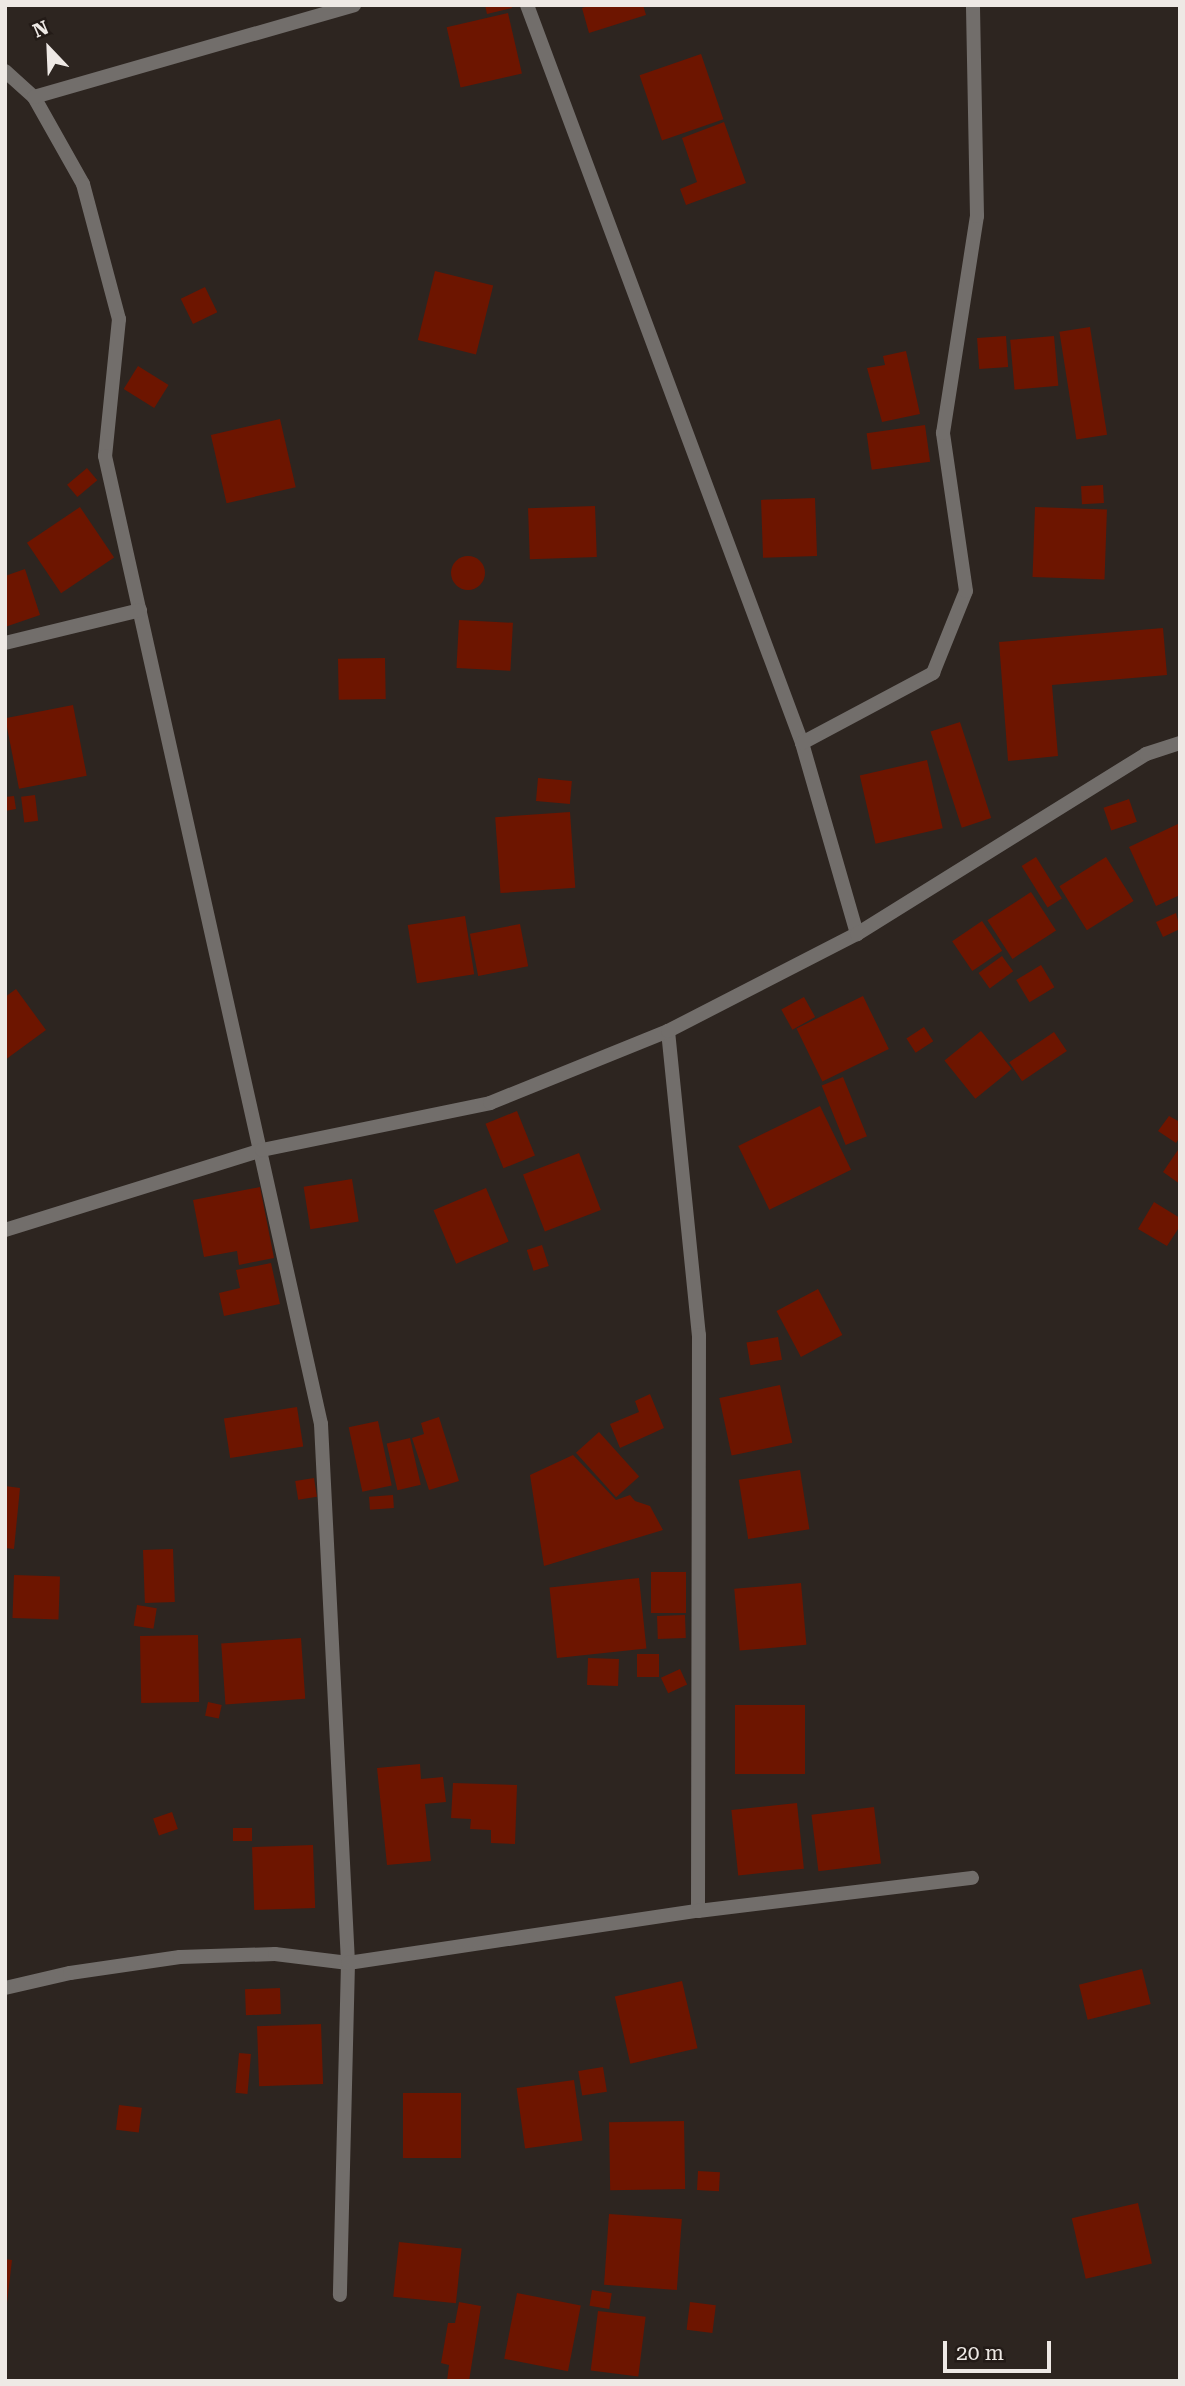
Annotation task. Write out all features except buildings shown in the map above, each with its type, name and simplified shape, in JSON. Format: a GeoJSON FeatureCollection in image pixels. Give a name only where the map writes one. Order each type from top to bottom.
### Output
{"type":"FeatureCollection","features":[{"type":"Feature","properties":{"kind":"street"},"geometry":{"type":"LineString","coordinates":[[34,97],[354,5]]}},
{"type":"Feature","properties":{"kind":"street"},"geometry":{"type":"LineString","coordinates":[[527,5],[802,743],[857,934]]}},
{"type":"Feature","properties":{"kind":"street"},"geometry":{"type":"LineString","coordinates":[[802,743],[933,673],[966,591],[943,433],[977,216],[974,5]]}},
{"type":"Feature","properties":{"kind":"street"},"geometry":{"type":"LineString","coordinates":[[5,71],[34,97],[83,184],[119,319],[105,456],[321,1424],[348,1963],[340,2295]]}},
{"type":"Feature","properties":{"kind":"street"},"geometry":{"type":"LineString","coordinates":[[5,643],[140,610]]}},
{"type":"Feature","properties":{"kind":"street"},"geometry":{"type":"LineString","coordinates":[[5,1230],[262,1150],[490,1103],[668,1031],[857,934],[1146,754],[1180,743]]}},
{"type":"Feature","properties":{"kind":"street"},"geometry":{"type":"LineString","coordinates":[[668,1031],[699,1335],[698,1911]]}},
{"type":"Feature","properties":{"kind":"street"},"geometry":{"type":"LineString","coordinates":[[5,1988],[70,1973],[180,1957],[275,1954],[348,1963],[698,1911],[972,1878]]}}]}
